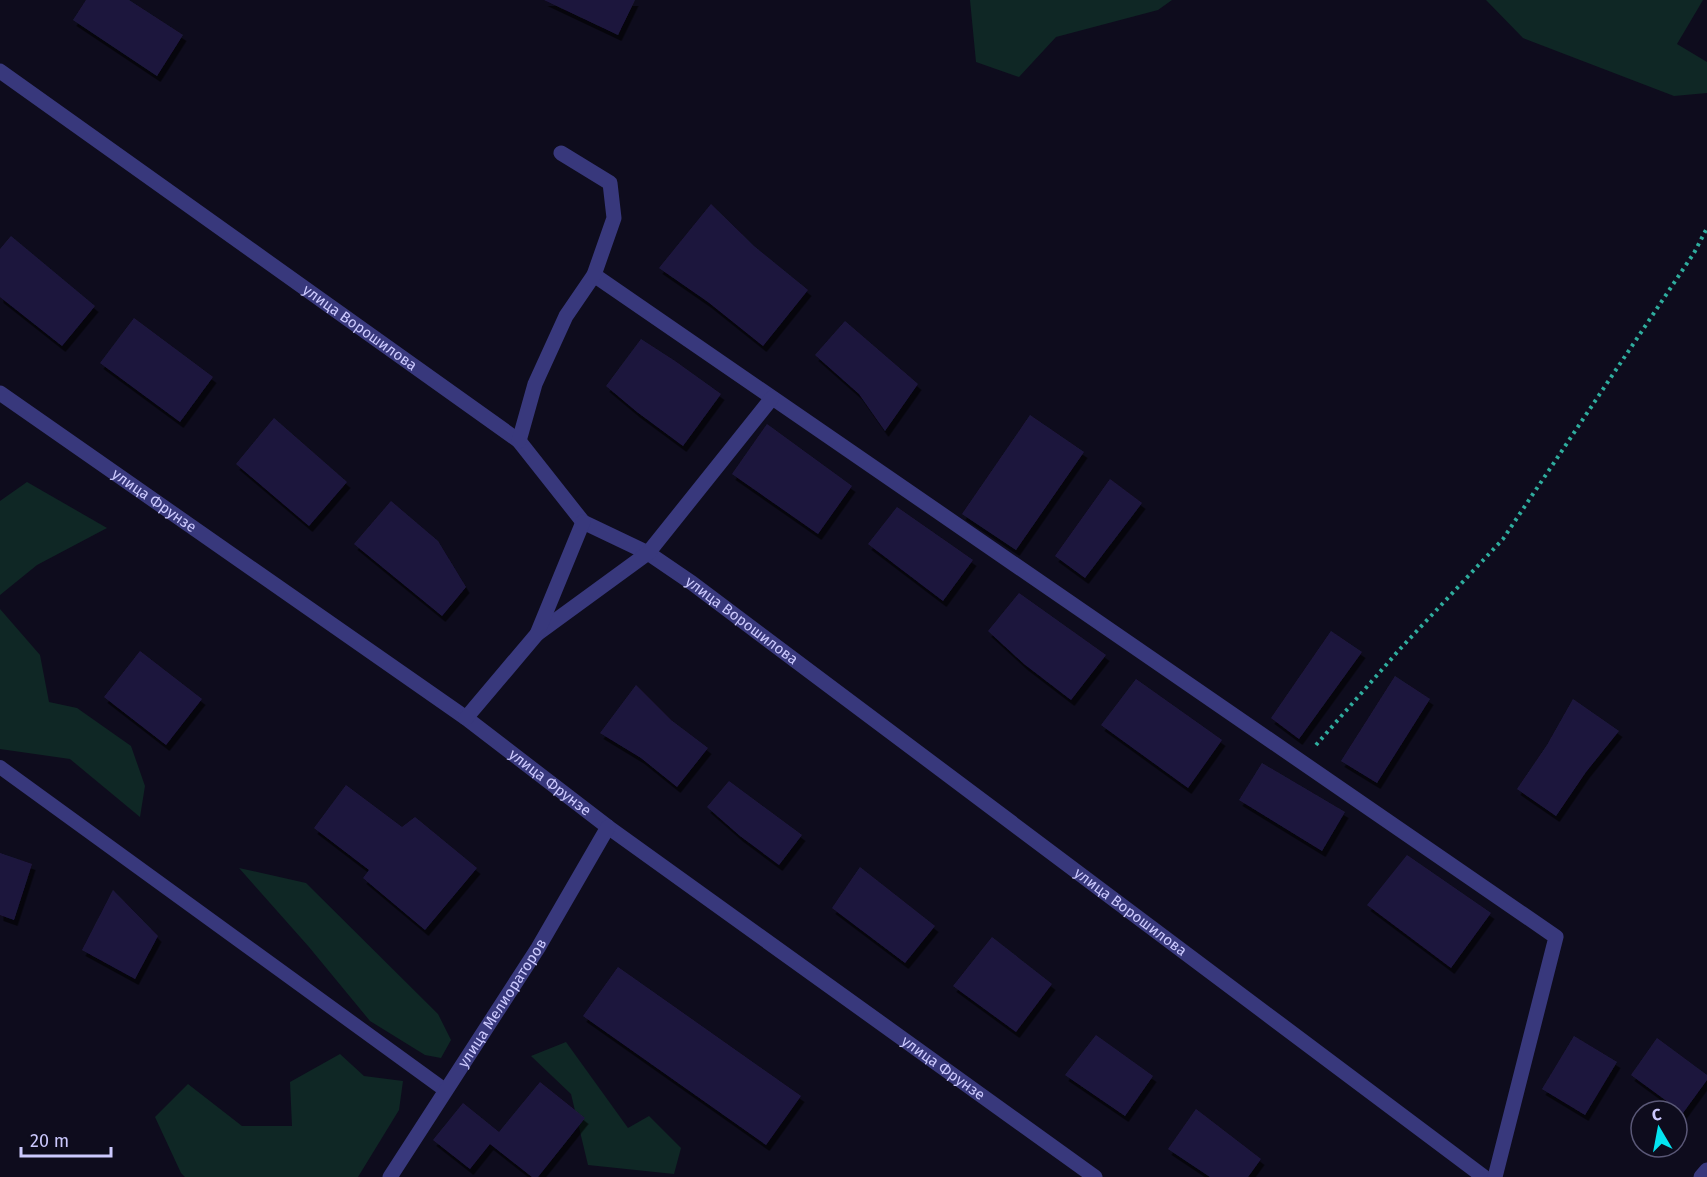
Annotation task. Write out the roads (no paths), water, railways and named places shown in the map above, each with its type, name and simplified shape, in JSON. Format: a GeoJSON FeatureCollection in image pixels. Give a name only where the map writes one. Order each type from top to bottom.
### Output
{"type":"FeatureCollection","features":[{"type":"Feature","properties":{"kind":"street","name":"улица Ворошилова"},"geometry":{"type":"LineString","coordinates":[[0,71],[519,441],[583,522],[648,553],[692,583],[1484,1177]]}},
{"type":"Feature","properties":{"kind":"street"},"geometry":{"type":"LineString","coordinates":[[519,441],[540,374],[566,315],[594,275],[614,218],[610,183],[561,153]]}},
{"type":"Feature","properties":{"kind":"street"},"geometry":{"type":"LineString","coordinates":[[594,275],[1556,938],[1494,1177]]}},
{"type":"Feature","properties":{"kind":"street","name":"улица Фрунзе"},"geometry":{"type":"LineString","coordinates":[[0,393],[466,718],[608,827],[1095,1177]]}},
{"type":"Feature","properties":{"kind":"street"},"geometry":{"type":"LineString","coordinates":[[466,718],[537,634],[648,553],[772,398]]}},
{"type":"Feature","properties":{"kind":"street"},"geometry":{"type":"LineString","coordinates":[[537,634],[583,522]]}},
{"type":"Feature","properties":{"kind":"street","name":"улица Мелиораторов"},"geometry":{"type":"LineString","coordinates":[[390,1177],[537,948],[608,827]]}},
{"type":"Feature","properties":{"kind":"street"},"geometry":{"type":"LineString","coordinates":[[1701,1177],[1707,1170]]}},
{"type":"Feature","properties":{"kind":"lane"},"geometry":{"type":"LineString","coordinates":[[0,767],[445,1090]]}}]}
